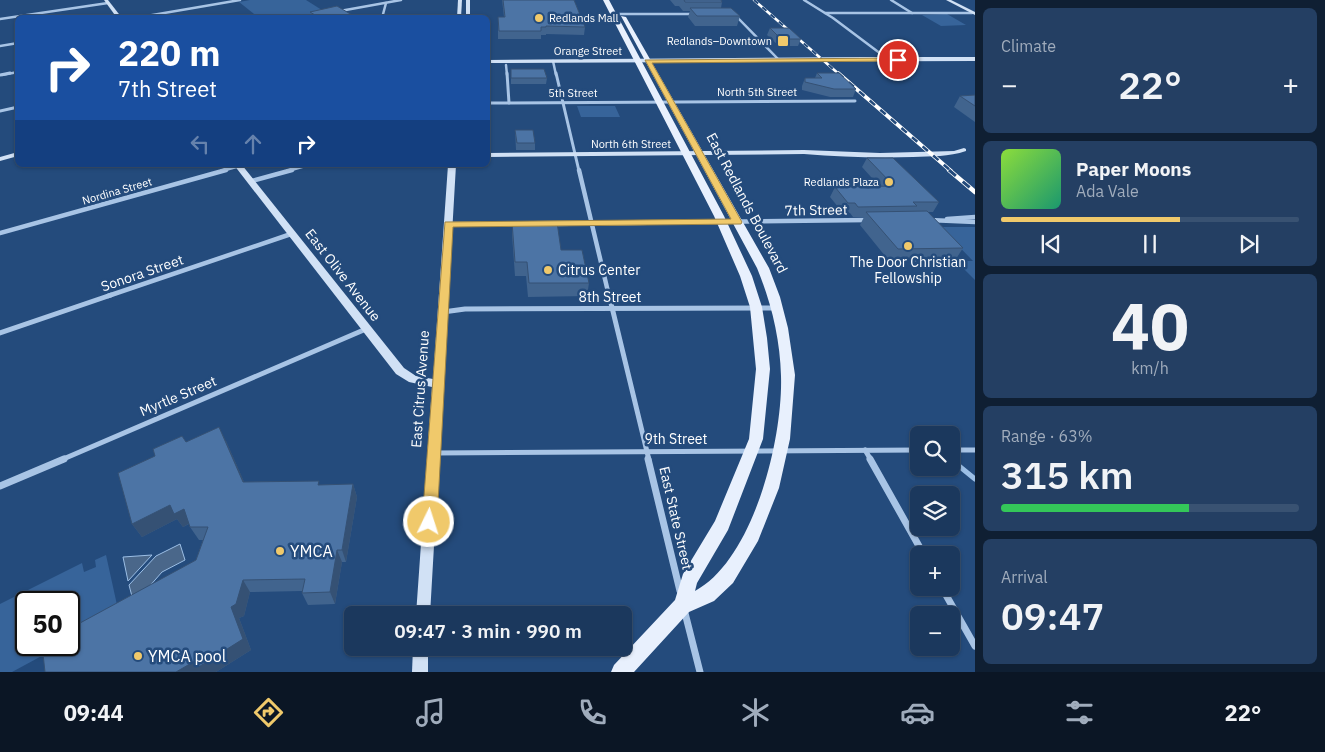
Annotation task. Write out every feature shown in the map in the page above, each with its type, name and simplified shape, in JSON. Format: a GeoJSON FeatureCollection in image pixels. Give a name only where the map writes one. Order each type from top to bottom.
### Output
{"type":"FeatureCollection","features":[{"type":"Feature","properties":{"kind":"main road"},"geometry":{"type":"LineString","coordinates":[[459,15],[460,0]]}},
{"type":"Feature","properties":{"kind":"main road"},"geometry":{"type":"LineString","coordinates":[[468,0],[468,15]]}},
{"type":"Feature","properties":{"kind":"main road","name":"East Redlands Boulevard"},"geometry":{"type":"LineString","coordinates":[[606,0],[722,223],[750,285],[761,338],[763,369],[761,402],[752,452],[722,525],[689,580],[683,605],[621,672]]}},
{"type":"Feature","properties":{"kind":"main road"},"geometry":{"type":"LineString","coordinates":[[948,0],[974,13]]}},
{"type":"Feature","properties":{"kind":"main road"},"geometry":{"type":"LineString","coordinates":[[107,1],[118,15]]}},
{"type":"Feature","properties":{"kind":"main road","name":"East Redlands Boulevard"},"geometry":{"type":"LineString","coordinates":[[618,6],[763,268],[778,308],[784,339],[788,391],[780,452],[770,491],[751,536],[727,578],[699,600],[683,605]]}},
{"type":"Feature","properties":{"kind":"main road","name":"Orange Street"},"geometry":{"type":"LineString","coordinates":[[490,62],[975,59]]}},
{"type":"Feature","properties":{"kind":"main road","name":"North 6th Street"},"geometry":{"type":"LineString","coordinates":[[490,155],[804,152],[823,154],[955,153],[967,150]]}},
{"type":"Feature","properties":{"kind":"main road"},"geometry":{"type":"LineString","coordinates":[[0,159],[15,155]]}},
{"type":"Feature","properties":{"kind":"main road","name":"East Olive Avenue"},"geometry":{"type":"LineString","coordinates":[[239,167],[252,180],[291,234],[400,371],[412,378],[438,384]]}},
{"type":"Feature","properties":{"kind":"main road","name":"East Citrus Avenue"},"geometry":{"type":"LineString","coordinates":[[424,606],[452,167]]}},
{"type":"Feature","properties":{"kind":"main road"},"geometry":{"type":"LineString","coordinates":[[420,672],[421,656]]}},
{"type":"Feature","properties":{"kind":"street"},"geometry":{"type":"LineString","coordinates":[[152,15],[240,0]]}},
{"type":"Feature","properties":{"kind":"street"},"geometry":{"type":"LineString","coordinates":[[334,13],[401,0]]}},
{"type":"Feature","properties":{"kind":"street"},"geometry":{"type":"LineString","coordinates":[[804,0],[889,60]]}},
{"type":"Feature","properties":{"kind":"street"},"geometry":{"type":"LineString","coordinates":[[890,0],[912,13]]}},
{"type":"Feature","properties":{"kind":"street"},"geometry":{"type":"LineString","coordinates":[[24,15],[107,1]]}},
{"type":"Feature","properties":{"kind":"street"},"geometry":{"type":"LineString","coordinates":[[383,15],[386,3]]}},
{"type":"Feature","properties":{"kind":"street"},"geometry":{"type":"LineString","coordinates":[[825,13],[974,13]]}},
{"type":"Feature","properties":{"kind":"street"},"geometry":{"type":"LineString","coordinates":[[613,14],[698,14]]}},
{"type":"Feature","properties":{"kind":"street"},"geometry":{"type":"LineString","coordinates":[[732,14],[780,60]]}},
{"type":"Feature","properties":{"kind":"street"},"geometry":{"type":"LineString","coordinates":[[0,19],[15,16]]}},
{"type":"Feature","properties":{"kind":"street"},"geometry":{"type":"LineString","coordinates":[[0,46],[15,43]]}},
{"type":"Feature","properties":{"kind":"street","name":"East State Street"},"geometry":{"type":"LineString","coordinates":[[553,61],[700,672]]}},
{"type":"Feature","properties":{"kind":"street"},"geometry":{"type":"LineString","coordinates":[[506,65],[509,103]]}},
{"type":"Feature","properties":{"kind":"street"},"geometry":{"type":"LineString","coordinates":[[0,75],[15,72]]}},
{"type":"Feature","properties":{"kind":"street","name":"North 5th Street"},"geometry":{"type":"LineString","coordinates":[[659,102],[855,101]]}},
{"type":"Feature","properties":{"kind":"street","name":"5th Street"},"geometry":{"type":"LineString","coordinates":[[490,104],[659,102]]}},
{"type":"Feature","properties":{"kind":"street"},"geometry":{"type":"LineString","coordinates":[[0,111],[15,108]]}},
{"type":"Feature","properties":{"kind":"street","name":"Nordina Street"},"geometry":{"type":"LineString","coordinates":[[0,233],[234,167]]}},
{"type":"Feature","properties":{"kind":"street"},"geometry":{"type":"LineString","coordinates":[[252,180],[301,167]]}},
{"type":"Feature","properties":{"kind":"street"},"geometry":{"type":"LineString","coordinates":[[944,220],[953,217],[975,217]]}},
{"type":"Feature","properties":{"kind":"street","name":"7th Street"},"geometry":{"type":"LineString","coordinates":[[548,224],[876,220]]}},
{"type":"Feature","properties":{"kind":"street"},"geometry":{"type":"LineString","coordinates":[[925,220],[975,222]]}},
{"type":"Feature","properties":{"kind":"street"},"geometry":{"type":"LineString","coordinates":[[448,224],[529,224]]}},
{"type":"Feature","properties":{"kind":"street","name":"Sonora Street"},"geometry":{"type":"LineString","coordinates":[[0,333],[291,234]]}},
{"type":"Feature","properties":{"kind":"street","name":"8th Street"},"geometry":{"type":"LineString","coordinates":[[443,312],[465,309],[778,308]]}},
{"type":"Feature","properties":{"kind":"street","name":"Myrtle Street"},"geometry":{"type":"LineString","coordinates":[[0,486],[366,329]]}},
{"type":"Feature","properties":{"kind":"street"},"geometry":{"type":"LineString","coordinates":[[865,450],[919,546]]}},
{"type":"Feature","properties":{"kind":"street","name":"9th Street"},"geometry":{"type":"LineString","coordinates":[[434,453],[910,450]]}},
{"type":"Feature","properties":{"kind":"street"},"geometry":{"type":"LineString","coordinates":[[960,450],[975,450]]}},
{"type":"Feature","properties":{"kind":"street"},"geometry":{"type":"LineString","coordinates":[[947,596],[975,646]]}},
{"type":"Feature","properties":{"kind":"shaded area"},"geometry":{"type":"Polygon","coordinates":[[[250,0],[306,0],[325,12],[308,15],[255,15],[239,2],[250,0]]]}},
{"type":"Feature","properties":{"kind":"shaded area"},"geometry":{"type":"Polygon","coordinates":[[[947,14],[966,25],[941,26],[922,15],[947,14]]]}},
{"type":"Feature","properties":{"kind":"shaded area"},"geometry":{"type":"Polygon","coordinates":[[[577,106],[615,106],[620,117],[581,117],[577,106]]]}},
{"type":"Feature","properties":{"kind":"shaded area"},"geometry":{"type":"Polygon","coordinates":[[[940,227],[975,227],[975,280],[960,265],[965,265],[962,261],[973,261],[940,227]]]}},
{"type":"Feature","properties":{"kind":"shaded area"},"geometry":{"type":"Polygon","coordinates":[[[180,544],[185,560],[162,572],[134,604],[129,585],[156,556],[180,544]]]}},
{"type":"Feature","properties":{"kind":"shaded area"},"geometry":{"type":"Polygon","coordinates":[[[106,555],[119,614],[80,635],[80,591],[26,591],[82,563],[84,572],[96,567],[95,560],[106,555]]]}},
{"type":"Feature","properties":{"kind":"shaded area"},"geometry":{"type":"Polygon","coordinates":[[[152,555],[128,581],[123,557],[152,555]]]}},
{"type":"Feature","properties":{"kind":"shaded area"},"geometry":{"type":"Polygon","coordinates":[[[15,596],[15,656],[42,656],[12,672],[0,672],[0,604],[15,596]]]}},
{"type":"Feature","properties":{"kind":"building","name":"Redlands Mall"},"geometry":{"type":"Polygon","coordinates":[[[503,0],[574,0],[585,27],[546,26],[541,27],[541,31],[499,31],[498,17],[505,17],[503,0]]]}},
{"type":"Feature","properties":{"kind":"building"},"geometry":{"type":"Polygon","coordinates":[[[684,0],[721,0],[722,2],[685,2],[684,0]]]}},
{"type":"Feature","properties":{"kind":"building"},"geometry":{"type":"Polygon","coordinates":[[[337,6],[352,15],[315,15],[310,12],[337,6]]]}},
{"type":"Feature","properties":{"kind":"building"},"geometry":{"type":"Polygon","coordinates":[[[690,8],[731,8],[740,16],[697,16],[690,8]]]}},
{"type":"Feature","properties":{"kind":"building"},"geometry":{"type":"Polygon","coordinates":[[[770,28],[789,28],[801,39],[781,39],[770,28]]]}},
{"type":"Feature","properties":{"kind":"building"},"geometry":{"type":"Polygon","coordinates":[[[511,69],[544,69],[547,78],[511,78],[511,69]]]}},
{"type":"Feature","properties":{"kind":"building"},"geometry":{"type":"Polygon","coordinates":[[[817,73],[839,73],[856,89],[834,89],[805,82],[805,78],[822,78],[817,73]]]}},
{"type":"Feature","properties":{"kind":"building"},"geometry":{"type":"Polygon","coordinates":[[[975,95],[975,106],[960,96],[975,95]]]}},
{"type":"Feature","properties":{"kind":"building"},"geometry":{"type":"Polygon","coordinates":[[[515,130],[533,130],[535,143],[517,143],[515,130]]]}},
{"type":"Feature","properties":{"kind":"building"},"geometry":{"type":"Polygon","coordinates":[[[867,158],[893,158],[939,202],[913,202],[917,206],[858,207],[855,203],[848,203],[835,187],[894,186],[867,158]]]}},
{"type":"Feature","properties":{"kind":"building"},"geometry":{"type":"Polygon","coordinates":[[[927,211],[963,248],[898,249],[866,212],[927,211]]]}},
{"type":"Feature","properties":{"kind":"building","name":"Citrus Center"},"geometry":{"type":"Polygon","coordinates":[[[512,222],[557,222],[561,250],[582,250],[589,283],[529,283],[527,262],[515,262],[512,222]]]}},
{"type":"Feature","properties":{"kind":"building","name":"YMCA"},"geometry":{"type":"Polygon","coordinates":[[[219,427],[243,482],[319,481],[318,485],[353,484],[342,550],[337,550],[330,592],[302,593],[305,579],[243,580],[236,604],[231,607],[243,639],[197,668],[195,661],[176,672],[45,672],[43,656],[80,656],[80,623],[196,560],[208,527],[190,527],[184,509],[174,514],[170,505],[132,524],[118,473],[155,456],[153,449],[182,436],[186,442],[219,427]]]}},
{"type":"Feature","properties":{"kind":"waterway"},"geometry":{"type":"LineString","coordinates":[[960,467],[975,479]]}},
{"type":"Feature","properties":{"kind":"railway"},"geometry":{"type":"LineString","coordinates":[[754,0],[840,75]]}},
{"type":"Feature","properties":{"kind":"railway"},"geometry":{"type":"LineString","coordinates":[[838,73],[951,171]]}},
{"type":"Feature","properties":{"kind":"railway"},"geometry":{"type":"LineString","coordinates":[[949,170],[975,192]]}},
{"type":"Feature","properties":{"kind":"place","name":"Redlands Mall"},"geometry":{"type":"Point","coordinates":[539,18]}},
{"type":"Feature","properties":{"kind":"place","name":"Redlands–Downtown"},"geometry":{"type":"Point","coordinates":[783,41]}},
{"type":"Feature","properties":{"kind":"place","name":"Redlands Plaza"},"geometry":{"type":"Point","coordinates":[889,182]}},
{"type":"Feature","properties":{"kind":"place","name":"The Door Christian Fellowship"},"geometry":{"type":"Point","coordinates":[908,246]}},
{"type":"Feature","properties":{"kind":"place","name":"Citrus Center"},"geometry":{"type":"Point","coordinates":[548,270]}},
{"type":"Feature","properties":{"kind":"place","name":"YMCA"},"geometry":{"type":"Point","coordinates":[280,551]}},
{"type":"Feature","properties":{"kind":"place","name":"YMCA pool"},"geometry":{"type":"Point","coordinates":[138,656]}},
{"type":"Feature","properties":{"kind":"route"},"geometry":{"type":"LineString","coordinates":[[429,522],[448,224],[737,222],[648,61],[898,60]]}}]}
